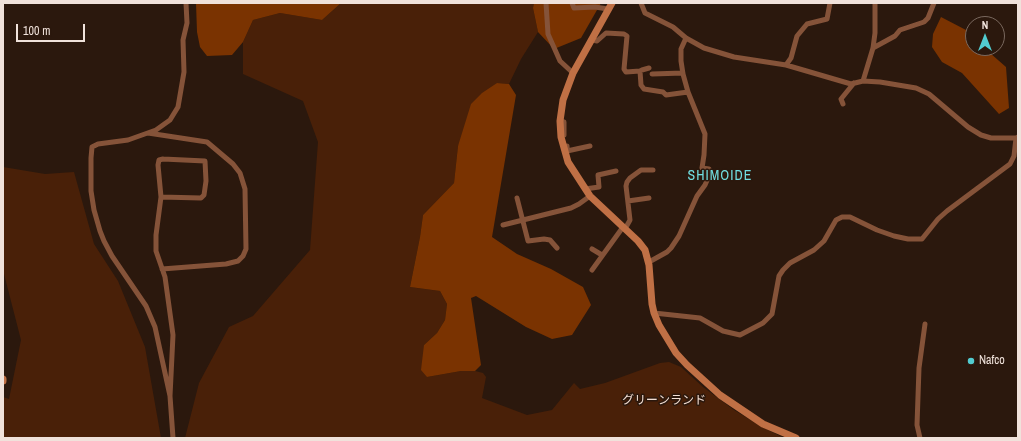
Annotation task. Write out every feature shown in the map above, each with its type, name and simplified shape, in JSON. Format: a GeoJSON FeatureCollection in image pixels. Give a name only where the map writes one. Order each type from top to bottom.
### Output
{"type":"FeatureCollection","features":[{"type":"Feature","properties":{"kind":"street"},"geometry":{"type":"LineString","coordinates":[[170,396],[155,327],[146,306],[104,241],[94,210],[91,191],[92,147],[98,144],[128,140],[156,130],[170,120],[178,107],[184,72],[183,40],[187,23],[186,3]]}},
{"type":"Feature","properties":{"kind":"street"},"geometry":{"type":"LineString","coordinates":[[546,3],[548,34],[560,61],[573,73]]}},
{"type":"Feature","properties":{"kind":"street"},"geometry":{"type":"LineString","coordinates":[[572,3],[574,8],[610,6]]}},
{"type":"Feature","properties":{"kind":"street"},"geometry":{"type":"LineString","coordinates":[[641,3],[645,13],[673,27],[686,38],[704,48],[734,57],[786,65],[851,84],[863,81],[880,82],[916,88],[929,94],[968,127],[981,135],[991,138],[1017,138],[1014,156],[1010,164],[947,211],[922,239],[908,239],[894,236],[877,230],[850,217],[842,217],[836,220],[824,241],[814,250],[790,263],[783,270],[779,276],[772,314],[763,323],[740,335],[723,331],[700,318],[654,313]]}},
{"type":"Feature","properties":{"kind":"street"},"geometry":{"type":"LineString","coordinates":[[786,65],[791,58],[797,36],[807,24],[827,19],[830,3]]}},
{"type":"Feature","properties":{"kind":"street"},"geometry":{"type":"LineString","coordinates":[[863,81],[873,48],[875,33],[875,3]]}},
{"type":"Feature","properties":{"kind":"street"},"geometry":{"type":"LineString","coordinates":[[873,48],[896,36],[900,30],[924,22],[928,18],[934,3]]}},
{"type":"Feature","properties":{"kind":"street"},"geometry":{"type":"LineString","coordinates":[[610,6],[573,73],[563,100],[560,121],[561,137],[568,162],[590,196],[638,241],[645,250],[649,262],[654,313],[659,325],[676,353],[720,395],[763,424],[796,438]]}},
{"type":"Feature","properties":{"kind":"street"},"geometry":{"type":"LineString","coordinates":[[592,40],[597,41],[606,33],[624,34],[626,36],[624,69],[626,72],[640,71],[649,68]]}},
{"type":"Feature","properties":{"kind":"street"},"geometry":{"type":"LineString","coordinates":[[649,262],[672,248],[697,196],[705,186],[708,178],[709,169],[702,168],[705,134],[688,92],[683,73],[681,48],[686,38]]}},
{"type":"Feature","properties":{"kind":"street"},"geometry":{"type":"LineString","coordinates":[[640,71],[641,85],[644,89],[663,92],[666,95],[688,92]]}},
{"type":"Feature","properties":{"kind":"street"},"geometry":{"type":"LineString","coordinates":[[652,74],[683,73]]}},
{"type":"Feature","properties":{"kind":"street"},"geometry":{"type":"LineString","coordinates":[[842,104],[841,99],[854,83]]}},
{"type":"Feature","properties":{"kind":"street"},"geometry":{"type":"LineString","coordinates":[[560,121],[564,122],[564,137],[568,151],[590,146]]}},
{"type":"Feature","properties":{"kind":"street"},"geometry":{"type":"LineString","coordinates":[[147,133],[207,142],[236,168],[244,182],[245,189],[246,249],[243,256],[238,261],[226,264],[162,269]]}},
{"type":"Feature","properties":{"kind":"street"},"geometry":{"type":"LineString","coordinates":[[161,197],[201,198],[204,195],[206,181],[205,161],[159,160],[158,171],[161,197],[156,235],[156,252],[162,269],[169,301],[173,335],[170,396],[173,438]]}},
{"type":"Feature","properties":{"kind":"street"},"geometry":{"type":"LineString","coordinates":[[592,270],[630,220],[626,186],[630,178],[641,170],[653,170]]}},
{"type":"Feature","properties":{"kind":"street"},"geometry":{"type":"LineString","coordinates":[[585,188],[600,187],[598,175],[616,171]]}},
{"type":"Feature","properties":{"kind":"street"},"geometry":{"type":"LineString","coordinates":[[503,225],[571,208],[590,196]]}},
{"type":"Feature","properties":{"kind":"street"},"geometry":{"type":"LineString","coordinates":[[517,198],[528,241],[544,239],[550,240],[557,248]]}},
{"type":"Feature","properties":{"kind":"street"},"geometry":{"type":"LineString","coordinates":[[628,201],[649,198]]}},
{"type":"Feature","properties":{"kind":"street"},"geometry":{"type":"LineString","coordinates":[[592,249],[602,255]]}},
{"type":"Feature","properties":{"kind":"street"},"geometry":{"type":"LineString","coordinates":[[920,438],[917,425],[919,368],[925,324]]}},
{"type":"Feature","properties":{"kind":"green space","name":"グリーンランド"},"geometry":{"type":"Polygon","coordinates":[[[341,3],[534,3],[533,8],[538,32],[521,59],[509,84],[497,83],[458,146],[454,183],[423,215],[410,287],[440,291],[447,304],[445,320],[437,333],[424,345],[427,377],[461,371],[475,371],[483,373],[486,377],[482,398],[527,415],[552,410],[574,383],[580,389],[605,383],[660,363],[669,362],[681,367],[703,387],[734,410],[784,438],[185,438],[199,383],[229,327],[253,316],[310,250],[318,142],[303,101],[243,74],[243,42],[253,20],[280,13],[322,20],[341,3]]]}},
{"type":"Feature","properties":{"kind":"green space"},"geometry":{"type":"Polygon","coordinates":[[[3,167],[45,174],[74,172],[94,244],[118,281],[145,347],[161,438],[3,438],[3,397],[9,399],[21,340],[3,270],[3,167]]]}},
{"type":"Feature","properties":{"kind":"shaded area"},"geometry":{"type":"Polygon","coordinates":[[[196,3],[341,3],[322,20],[280,13],[253,20],[243,42],[232,55],[207,56],[200,47],[197,32],[196,3]]]}},
{"type":"Feature","properties":{"kind":"shaded area"},"geometry":{"type":"Polygon","coordinates":[[[534,3],[601,3],[581,38],[554,49],[538,32],[533,8],[534,3]]]}},
{"type":"Feature","properties":{"kind":"shaded area"},"geometry":{"type":"Polygon","coordinates":[[[941,17],[965,29],[965,56],[993,56],[1006,67],[1009,108],[999,114],[962,73],[942,62],[932,47],[933,34],[941,17]]]}},
{"type":"Feature","properties":{"kind":"shaded area"},"geometry":{"type":"Polygon","coordinates":[[[497,83],[509,84],[516,95],[492,237],[517,254],[551,269],[583,287],[591,305],[572,335],[552,339],[526,327],[476,296],[471,298],[481,365],[475,371],[461,371],[427,377],[421,370],[424,345],[437,333],[445,320],[447,304],[440,291],[410,287],[423,215],[454,183],[458,146],[471,104],[482,93],[497,83]]]}},
{"type":"Feature","properties":{"kind":"place","name":"Nafco"},"geometry":{"type":"Point","coordinates":[971,361]}},
{"type":"Feature","properties":{"kind":"district","name":"SHIMOIDE"},"geometry":{"type":"Point","coordinates":[720,176]}}]}
